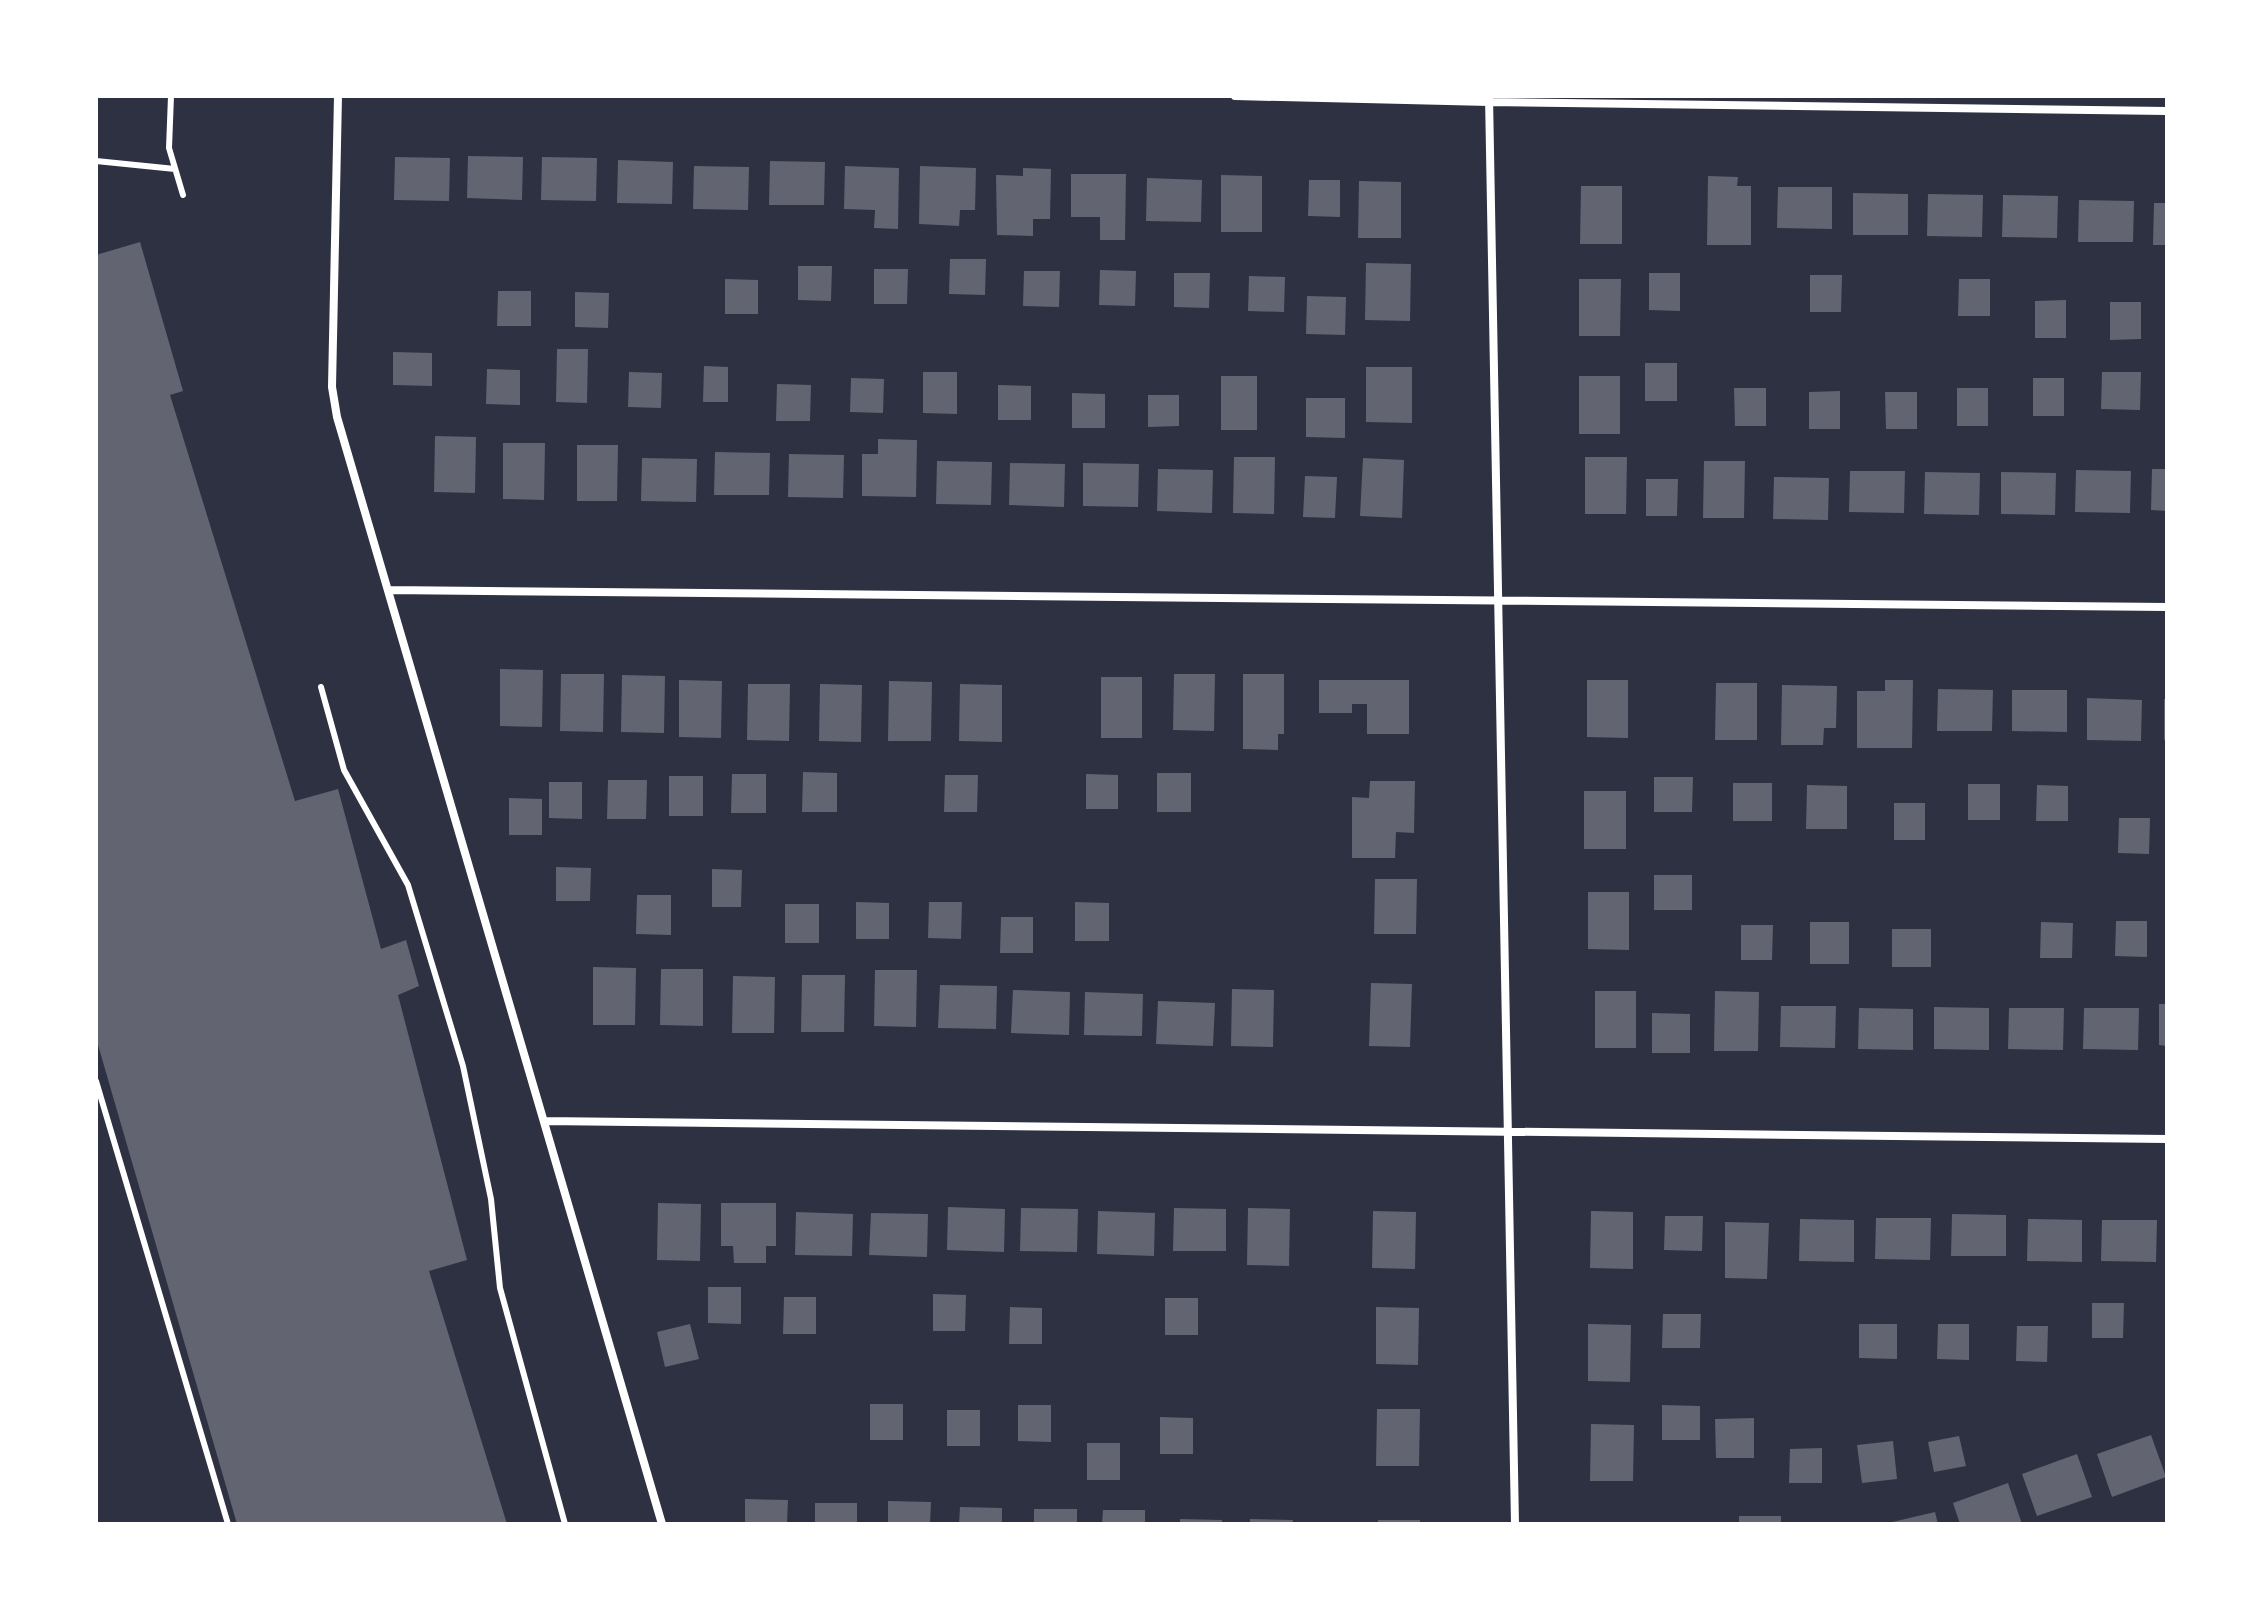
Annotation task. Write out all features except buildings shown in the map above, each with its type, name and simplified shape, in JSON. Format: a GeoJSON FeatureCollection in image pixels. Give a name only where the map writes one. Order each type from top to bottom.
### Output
{"type":"FeatureCollection","features":[{"type":"Feature","properties":{"kind":"street"},"geometry":{"type":"LineString","coordinates":[[338,96],[332,387],[337,417],[662,1524]]}},
{"type":"Feature","properties":{"kind":"street"},"geometry":{"type":"LineString","coordinates":[[1235,96],[2167,111]]}},
{"type":"Feature","properties":{"kind":"street"},"geometry":{"type":"LineString","coordinates":[[1489,99],[1515,1524]]}},
{"type":"Feature","properties":{"kind":"street"},"geometry":{"type":"LineString","coordinates":[[388,590],[2167,607]]}},
{"type":"Feature","properties":{"kind":"street"},"geometry":{"type":"LineString","coordinates":[[544,1121],[2167,1139]]}},
{"type":"Feature","properties":{"kind":"lane"},"geometry":{"type":"LineString","coordinates":[[171,96],[169,148],[183,195]]}},
{"type":"Feature","properties":{"kind":"lane"},"geometry":{"type":"LineString","coordinates":[[96,161],[175,169]]}},
{"type":"Feature","properties":{"kind":"lane"},"geometry":{"type":"LineString","coordinates":[[321,687],[344,770],[408,885],[463,1066],[491,1199],[500,1288],[565,1524]]}},
{"type":"Feature","properties":{"kind":"lane"},"geometry":{"type":"LineString","coordinates":[[96,1081],[228,1524]]}}]}
